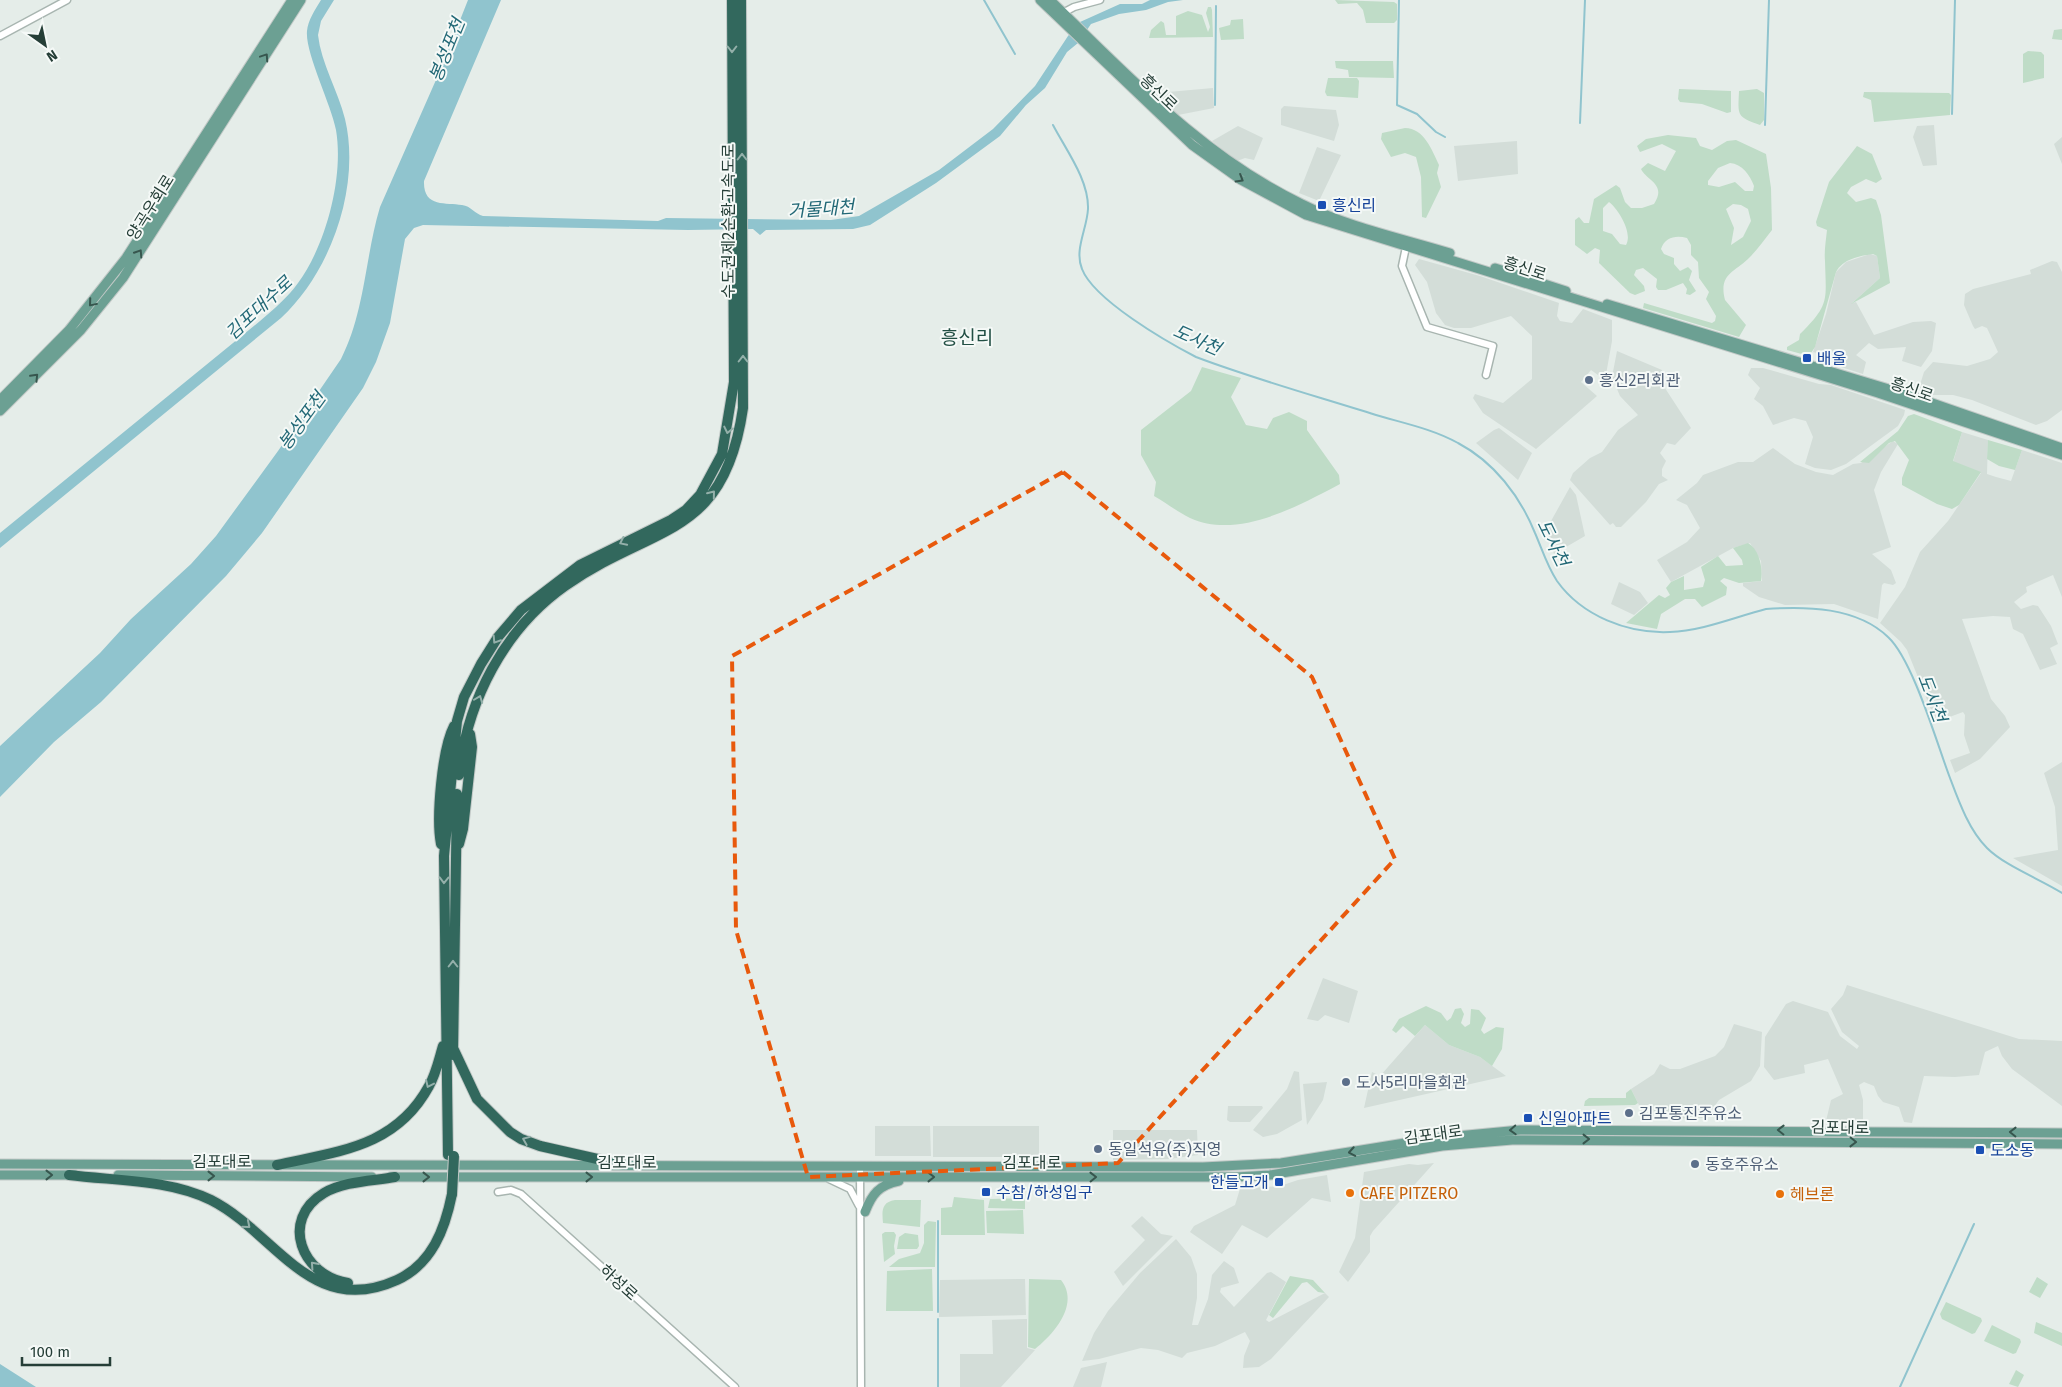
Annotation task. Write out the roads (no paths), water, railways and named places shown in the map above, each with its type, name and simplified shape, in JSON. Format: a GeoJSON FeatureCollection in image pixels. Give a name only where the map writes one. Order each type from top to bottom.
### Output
{"type":"FeatureCollection","features":[{"type":"Feature","properties":{"kind":"highway","name":"수도권제2순환고속도로"},"geometry":{"type":"LineString","coordinates":[[451,1155],[455,859],[459,774],[478,700],[497,658],[524,622],[565,586],[602,562],[663,535],[698,511],[718,487],[730,465],[738,442],[743,408],[732,0]]}},
{"type":"Feature","properties":{"kind":"highway","name":"수도권제2순환고속도로"},"geometry":{"type":"LineString","coordinates":[[737,206],[741,0]]}},
{"type":"Feature","properties":{"kind":"highway","name":"수도권제2순환고속도로"},"geometry":{"type":"LineString","coordinates":[[451,1155],[446,1038],[444,856],[457,721],[464,697],[481,664],[504,629],[521,610],[580,565],[671,520],[686,510],[700,494],[722,454],[734,382],[738,247]]}},
{"type":"Feature","properties":{"kind":"highway"},"geometry":{"type":"LineString","coordinates":[[277,1165],[352,1148],[384,1135],[414,1110],[430,1084],[446,1038]]}},
{"type":"Feature","properties":{"kind":"highway"},"geometry":{"type":"LineString","coordinates":[[453,1047],[477,1099],[510,1132],[521,1139],[540,1146],[624,1165]]}},
{"type":"Feature","properties":{"kind":"highway"},"geometry":{"type":"LineString","coordinates":[[70,1175],[161,1185],[195,1194],[228,1210],[297,1270],[313,1280],[330,1286],[353,1290],[384,1285],[414,1269],[436,1244],[448,1214],[451,1155]]}},
{"type":"Feature","properties":{"kind":"highway"},"geometry":{"type":"LineString","coordinates":[[395,1177],[334,1188],[325,1192],[308,1207],[300,1224],[301,1245],[305,1255],[318,1271],[327,1277],[353,1284],[367,1283],[399,1272],[409,1265],[426,1247],[449,1193]]}},
{"type":"Feature","properties":{"kind":"main road","name":"양곡우회로"},"geometry":{"type":"LineString","coordinates":[[0,400],[69,330],[126,258],[292,0]]}},
{"type":"Feature","properties":{"kind":"main road","name":"양곡우회로"},"geometry":{"type":"LineString","coordinates":[[0,411],[81,330],[123,278],[301,0]]}},
{"type":"Feature","properties":{"kind":"main road","name":"흥신로"},"geometry":{"type":"LineString","coordinates":[[1040,0],[1060,14]]}},
{"type":"Feature","properties":{"kind":"main road","name":"흥신로"},"geometry":{"type":"LineString","coordinates":[[1050,0],[1069,23],[1199,141],[1258,181],[1311,208],[1610,304],[1912,396],[2062,448]]}},
{"type":"Feature","properties":{"kind":"main road","name":"흥신로"},"geometry":{"type":"LineString","coordinates":[[1088,40],[1192,144],[1233,175],[1315,219],[1878,393],[2062,455]]}},
{"type":"Feature","properties":{"kind":"main road","name":"김포대로"},"geometry":{"type":"LineString","coordinates":[[0,1164],[1042,1168],[1258,1165],[1304,1160],[1436,1138],[1547,1129],[2062,1133]]}},
{"type":"Feature","properties":{"kind":"main road","name":"김포대로"},"geometry":{"type":"LineString","coordinates":[[0,1175],[826,1178],[1270,1175],[1442,1146],[1512,1140],[2062,1144]]}},
{"type":"Feature","properties":{"kind":"main road"},"geometry":{"type":"LineString","coordinates":[[863,1211],[880,1187],[913,1177]]}},
{"type":"Feature","properties":{"kind":"street"},"geometry":{"type":"LineString","coordinates":[[0,36],[67,0]]}},
{"type":"Feature","properties":{"kind":"street"},"geometry":{"type":"LineString","coordinates":[[1060,14],[1100,0]]}},
{"type":"Feature","properties":{"kind":"street"},"geometry":{"type":"LineString","coordinates":[[1406,247],[1402,266],[1426,327],[1493,346],[1486,375]]}},
{"type":"Feature","properties":{"kind":"street"},"geometry":{"type":"LineString","coordinates":[[862,1167],[865,1387]]}},
{"type":"Feature","properties":{"kind":"street"},"geometry":{"type":"LineString","coordinates":[[826,1178],[842,1183],[850,1189],[863,1211],[861,1387]]}},
{"type":"Feature","properties":{"kind":"street","name":"하성로"},"geometry":{"type":"LineString","coordinates":[[498,1192],[511,1190],[521,1194],[735,1387]]}},
{"type":"Feature","properties":{"kind":"water"},"geometry":{"type":"Polygon","coordinates":[[[321,0],[334,0],[321,21],[318,35],[322,56],[345,119],[349,145],[349,172],[338,226],[314,277],[299,299],[281,318],[0,548],[0,533],[265,316],[290,293],[308,267],[317,250],[331,210],[335,189],[338,149],[333,119],[307,41],[309,23],[321,0]]]}},
{"type":"Feature","properties":{"kind":"water","name":"봉성포천"},"geometry":{"type":"Polygon","coordinates":[[[468,0],[501,0],[424,181],[427,196],[437,202],[465,206],[483,216],[658,221],[666,218],[831,220],[859,216],[939,170],[993,129],[1035,86],[1068,36],[1080,22],[1120,4],[1142,4],[1150,0],[1183,0],[1168,2],[1146,10],[1119,14],[1091,24],[1078,43],[1067,52],[1045,88],[1026,105],[1000,136],[936,183],[870,225],[853,229],[766,230],[760,235],[753,229],[688,230],[423,225],[414,228],[405,239],[390,323],[376,362],[363,388],[262,533],[226,576],[101,702],[54,742],[0,797],[0,746],[100,653],[131,619],[191,564],[216,536],[278,451],[341,359],[349,341],[360,303],[380,207],[443,64],[438,58],[440,53],[447,53],[468,0]]]}},
{"type":"Feature","properties":{"kind":"water"},"geometry":{"type":"Polygon","coordinates":[[[0,1364],[36,1387],[0,1387],[0,1364]]]}},
{"type":"Feature","properties":{"kind":"waterway","name":"도사천"},"geometry":{"type":"LineString","coordinates":[[984,0],[1015,54]]}},
{"type":"Feature","properties":{"kind":"waterway"},"geometry":{"type":"LineString","coordinates":[[1399,0],[1397,105],[1417,114],[1436,132],[1445,137]]}},
{"type":"Feature","properties":{"kind":"waterway"},"geometry":{"type":"LineString","coordinates":[[1580,123],[1585,0]]}},
{"type":"Feature","properties":{"kind":"waterway"},"geometry":{"type":"LineString","coordinates":[[1765,125],[1769,0]]}},
{"type":"Feature","properties":{"kind":"waterway"},"geometry":{"type":"LineString","coordinates":[[1952,114],[1955,0]]}},
{"type":"Feature","properties":{"kind":"waterway"},"geometry":{"type":"LineString","coordinates":[[1215,105],[1216,6]]}},
{"type":"Feature","properties":{"kind":"waterway","name":"도사천"},"geometry":{"type":"LineString","coordinates":[[1053,125],[1076,166],[1085,187],[1088,209],[1079,254],[1082,269],[1089,281],[1116,307],[1150,331],[1196,357],[1263,380],[1428,430],[1448,438],[1471,451],[1494,470],[1514,493],[1529,519],[1547,563],[1557,581],[1579,604],[1607,620],[1638,630],[1670,632],[1694,629],[1766,609],[1798,608],[1846,614],[1875,627],[1888,637],[1906,664],[1924,703],[1957,797],[1975,833],[1994,855],[2062,893]]}},
{"type":"Feature","properties":{"kind":"waterway"},"geometry":{"type":"LineString","coordinates":[[938,1221],[938,1312]]}},
{"type":"Feature","properties":{"kind":"waterway"},"geometry":{"type":"LineString","coordinates":[[1900,1387],[1974,1224]]}},
{"type":"Feature","properties":{"kind":"waterway"},"geometry":{"type":"LineString","coordinates":[[938,1319],[938,1387]]}},
{"type":"Feature","properties":{"kind":"place","name":"흥신리"},"geometry":{"type":"Point","coordinates":[1322,205]}},
{"type":"Feature","properties":{"kind":"place","name":"배울"},"geometry":{"type":"Point","coordinates":[1807,358]}},
{"type":"Feature","properties":{"kind":"place","name":"흥신2리회관"},"geometry":{"type":"Point","coordinates":[1589,380]}},
{"type":"Feature","properties":{"kind":"place","name":"도사5리마을회관"},"geometry":{"type":"Point","coordinates":[1346,1082]}},
{"type":"Feature","properties":{"kind":"place","name":"김포통진주유소"},"geometry":{"type":"Point","coordinates":[1629,1113]}},
{"type":"Feature","properties":{"kind":"place","name":"신일아파트"},"geometry":{"type":"Point","coordinates":[1528,1118]}},
{"type":"Feature","properties":{"kind":"place","name":"동일석유(주)직영"},"geometry":{"type":"Point","coordinates":[1098,1149]}},
{"type":"Feature","properties":{"kind":"place","name":"도소동"},"geometry":{"type":"Point","coordinates":[1980,1150]}},
{"type":"Feature","properties":{"kind":"place","name":"동호주유소"},"geometry":{"type":"Point","coordinates":[1695,1164]}},
{"type":"Feature","properties":{"kind":"place","name":"한들고개"},"geometry":{"type":"Point","coordinates":[1279,1182]}},
{"type":"Feature","properties":{"kind":"place","name":"수참/하성입구"},"geometry":{"type":"Point","coordinates":[986,1192]}},
{"type":"Feature","properties":{"kind":"place","name":"CAFE PITZERO"},"geometry":{"type":"Point","coordinates":[1350,1193]}},
{"type":"Feature","properties":{"kind":"place","name":"헤브론"},"geometry":{"type":"Point","coordinates":[1780,1194]}},
{"type":"Feature","properties":{"kind":"district","name":"흥신리"},"geometry":{"type":"Point","coordinates":[967,337]}},
{"type":"Feature","properties":{"kind":"water label","name":"거물대천"},"geometry":{"type":"Point","coordinates":[821,209]}},
{"type":"Feature","properties":{"kind":"water label","name":"김포대수로"},"geometry":{"type":"Point","coordinates":[259,308]}}]}
